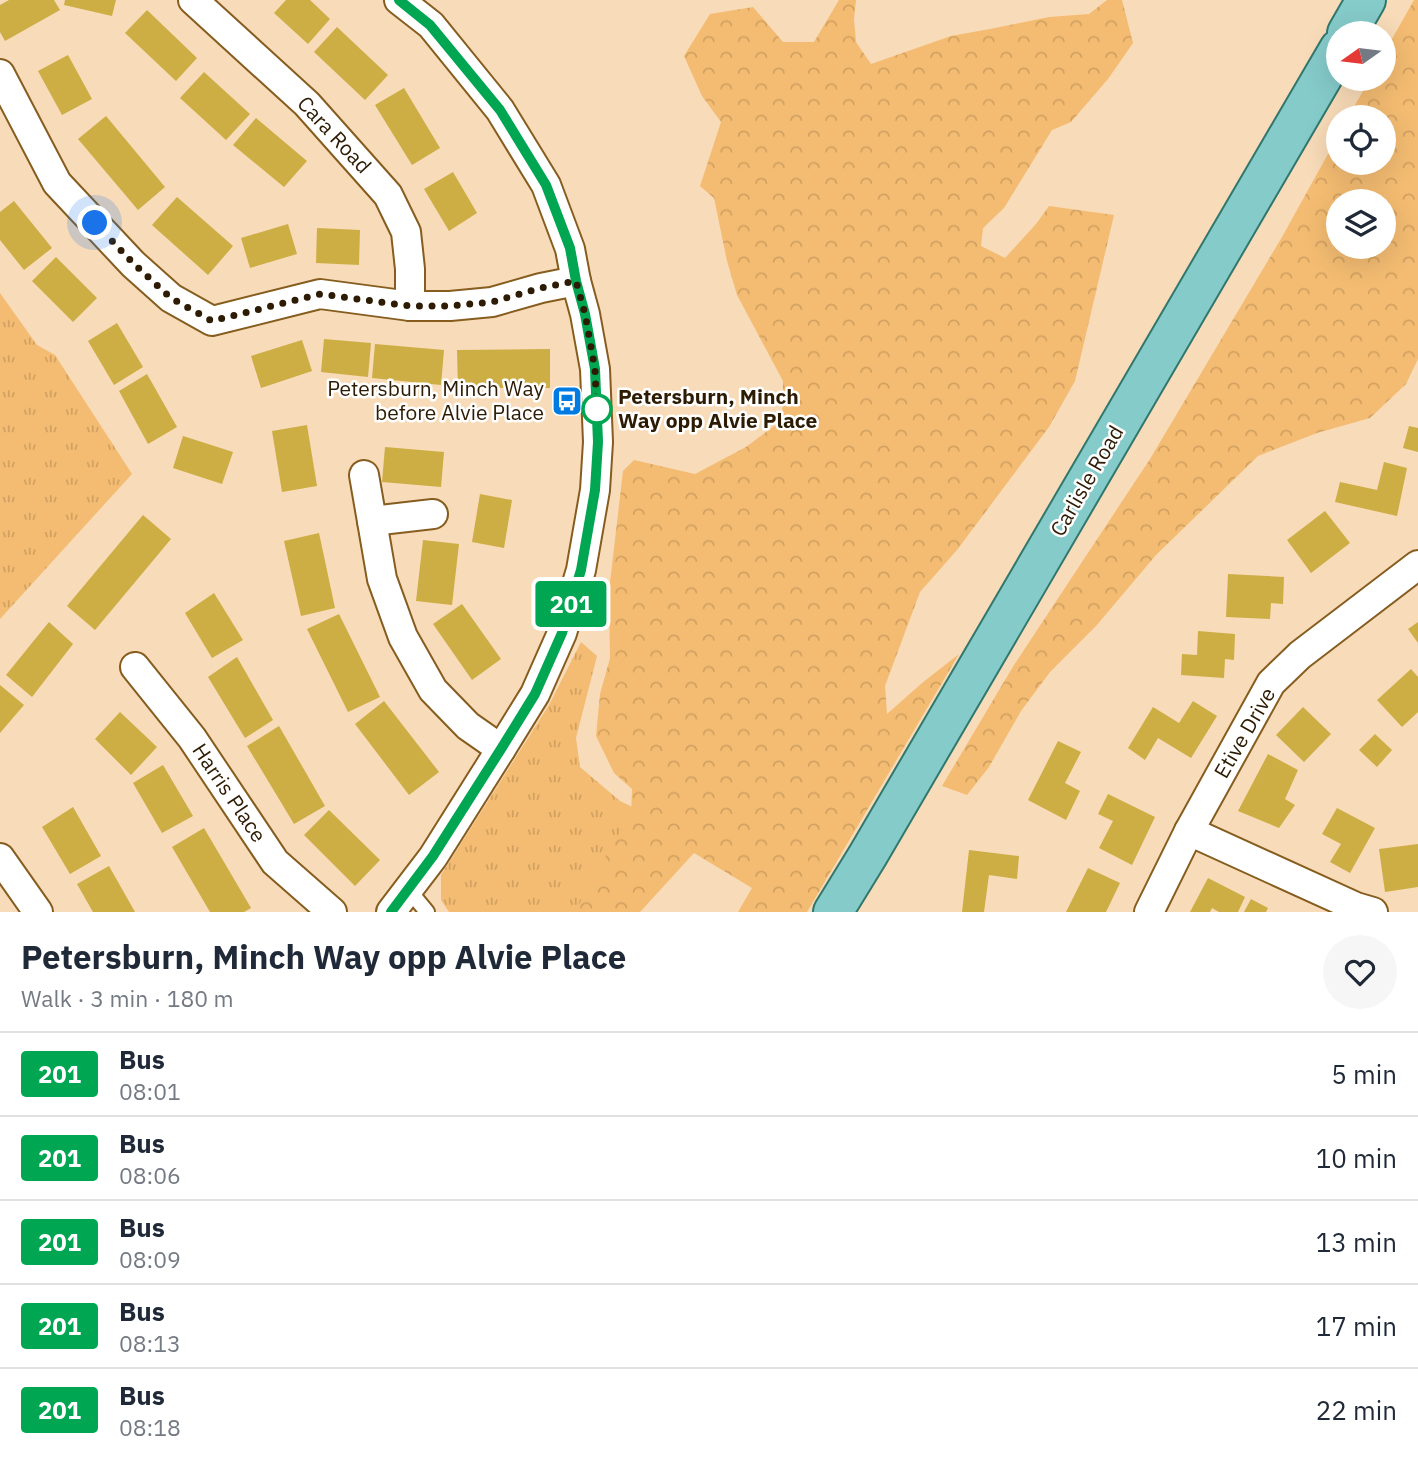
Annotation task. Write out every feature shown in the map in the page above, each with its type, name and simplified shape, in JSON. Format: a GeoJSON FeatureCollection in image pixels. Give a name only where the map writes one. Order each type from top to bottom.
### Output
{"type":"FeatureCollection","features":[{"type":"Feature","properties":{"kind":"main road"},"geometry":{"type":"LineString","coordinates":[[1355,21],[1366,0]]}},
{"type":"Feature","properties":{"kind":"main road","name":"Carlisle Road"},"geometry":{"type":"LineString","coordinates":[[833,912],[1326,70]]}},
{"type":"Feature","properties":{"kind":"street","name":"Cara Road"},"geometry":{"type":"LineString","coordinates":[[193,0],[307,104],[388,195],[405,232],[410,269],[410,306]]}},
{"type":"Feature","properties":{"kind":"street"},"geometry":{"type":"LineString","coordinates":[[391,912],[433,856],[535,694],[562,633],[581,570],[595,490],[598,442],[595,369],[585,314],[570,248],[546,185],[500,110],[430,25],[399,0]]}},
{"type":"Feature","properties":{"kind":"street"},"geometry":{"type":"LineString","coordinates":[[0,74],[57,183],[134,264],[171,298],[212,321],[320,294],[410,306],[450,306],[492,302],[576,281]]}},
{"type":"Feature","properties":{"kind":"street"},"geometry":{"type":"LineString","coordinates":[[364,475],[382,579],[403,637],[433,690],[468,726],[501,749]]}},
{"type":"Feature","properties":{"kind":"street"},"geometry":{"type":"LineString","coordinates":[[372,521],[433,514]]}},
{"type":"Feature","properties":{"kind":"street","name":"Etive Drive"},"geometry":{"type":"LineString","coordinates":[[1149,912],[1189,831],[1271,684],[1300,655],[1418,565]]}},
{"type":"Feature","properties":{"kind":"street","name":"Harris Place"},"geometry":{"type":"LineString","coordinates":[[135,667],[192,738],[275,862],[332,912]]}},
{"type":"Feature","properties":{"kind":"street"},"geometry":{"type":"LineString","coordinates":[[1189,831],[1356,907],[1373,912]]}},
{"type":"Feature","properties":{"kind":"street"},"geometry":{"type":"LineString","coordinates":[[0,858],[38,912]]}},
{"type":"Feature","properties":{"kind":"lane"},"geometry":{"type":"LineString","coordinates":[[408,889],[427,912]]}},
{"type":"Feature","properties":{"kind":"green space"},"geometry":{"type":"Polygon","coordinates":[[[839,0],[856,0],[856,42],[871,64],[951,36],[1049,17],[1089,14],[1107,0],[1122,0],[1133,43],[1108,79],[1071,122],[1052,130],[1004,208],[983,228],[981,246],[1005,258],[1049,206],[1114,215],[1075,381],[1049,427],[957,550],[920,592],[885,686],[887,714],[959,654],[807,912],[738,912],[752,888],[694,853],[640,912],[573,912],[631,816],[632,789],[614,773],[596,736],[600,694],[610,658],[609,591],[623,471],[634,460],[695,474],[746,447],[782,420],[783,381],[737,295],[714,198],[700,186],[721,122],[702,96],[684,56],[710,14],[753,7],[783,42],[814,42],[839,0]]]}},
{"type":"Feature","properties":{"kind":"green space"},"geometry":{"type":"Polygon","coordinates":[[[1414,0],[1418,0],[1418,359],[1406,384],[1370,418],[1317,433],[1258,456],[1156,555],[1096,626],[1050,672],[1021,711],[989,767],[967,795],[942,786],[1014,665],[1150,459],[1326,157],[1326,175],[1396,175],[1396,105],[1355,105],[1363,91],[1396,91],[1396,32],[1414,0]]]}},
{"type":"Feature","properties":{"kind":"green space"},"geometry":{"type":"Polygon","coordinates":[[[0,293],[37,345],[55,355],[132,474],[0,619],[0,293]]]}},
{"type":"Feature","properties":{"kind":"green space"},"geometry":{"type":"Polygon","coordinates":[[[581,642],[597,656],[576,738],[580,767],[620,801],[692,836],[639,912],[449,912],[441,900],[441,875],[549,705],[581,642]]]}},
{"type":"Feature","properties":{"kind":"building"},"geometry":{"type":"Polygon","coordinates":[[[9,0],[54,0],[60,10],[5,41],[0,32],[0,5],[9,0]]]}},
{"type":"Feature","properties":{"kind":"building"},"geometry":{"type":"Polygon","coordinates":[[[65,0],[116,0],[112,16],[64,5],[65,0]]]}},
{"type":"Feature","properties":{"kind":"building"},"geometry":{"type":"Polygon","coordinates":[[[286,0],[310,0],[330,19],[308,44],[274,13],[286,0]]]}},
{"type":"Feature","properties":{"kind":"building"},"geometry":{"type":"Polygon","coordinates":[[[147,10],[197,58],[176,81],[125,33],[147,10]]]}},
{"type":"Feature","properties":{"kind":"building"},"geometry":{"type":"Polygon","coordinates":[[[337,27],[388,75],[365,100],[314,52],[337,27]]]}},
{"type":"Feature","properties":{"kind":"building"},"geometry":{"type":"Polygon","coordinates":[[[68,55],[92,99],[62,115],[38,71],[68,55]]]}},
{"type":"Feature","properties":{"kind":"building"},"geometry":{"type":"Polygon","coordinates":[[[204,72],[250,114],[226,140],[180,98],[204,72]]]}},
{"type":"Feature","properties":{"kind":"building"},"geometry":{"type":"Polygon","coordinates":[[[404,88],[440,148],[412,165],[375,105],[404,88]]]}},
{"type":"Feature","properties":{"kind":"building"},"geometry":{"type":"Polygon","coordinates":[[[106,116],[165,187],[138,210],[78,139],[106,116]]]}},
{"type":"Feature","properties":{"kind":"building"},"geometry":{"type":"Polygon","coordinates":[[[256,118],[307,161],[284,187],[233,145],[256,118]]]}},
{"type":"Feature","properties":{"kind":"building"},"geometry":{"type":"Polygon","coordinates":[[[453,172],[477,213],[449,231],[424,189],[453,172]]]}},
{"type":"Feature","properties":{"kind":"building"},"geometry":{"type":"Polygon","coordinates":[[[177,197],[233,246],[208,275],[152,225],[177,197]]]}},
{"type":"Feature","properties":{"kind":"building"},"geometry":{"type":"Polygon","coordinates":[[[14,201],[52,248],[24,270],[0,240],[0,212],[14,201]]]}},
{"type":"Feature","properties":{"kind":"building"},"geometry":{"type":"Polygon","coordinates":[[[288,224],[297,254],[250,268],[241,238],[288,224]]]}},
{"type":"Feature","properties":{"kind":"building"},"geometry":{"type":"Polygon","coordinates":[[[317,228],[360,230],[359,265],[316,263],[317,228]]]}},
{"type":"Feature","properties":{"kind":"building"},"geometry":{"type":"Polygon","coordinates":[[[56,257],[97,298],[73,322],[32,281],[56,257]]]}},
{"type":"Feature","properties":{"kind":"building"},"geometry":{"type":"Polygon","coordinates":[[[117,323],[143,367],[114,385],[88,341],[117,323]]]}},
{"type":"Feature","properties":{"kind":"building"},"geometry":{"type":"Polygon","coordinates":[[[324,339],[371,343],[368,377],[321,372],[324,339]]]}},
{"type":"Feature","properties":{"kind":"building"},"geometry":{"type":"Polygon","coordinates":[[[302,340],[312,371],[261,388],[251,356],[302,340]]]}},
{"type":"Feature","properties":{"kind":"building"},"geometry":{"type":"Polygon","coordinates":[[[375,344],[444,350],[441,385],[372,378],[375,344]]]}},
{"type":"Feature","properties":{"kind":"building"},"geometry":{"type":"Polygon","coordinates":[[[550,349],[550,388],[458,388],[457,350],[550,349]]]}},
{"type":"Feature","properties":{"kind":"building"},"geometry":{"type":"Polygon","coordinates":[[[147,374],[177,427],[148,444],[119,391],[147,374]]]}},
{"type":"Feature","properties":{"kind":"building"},"geometry":{"type":"Polygon","coordinates":[[[307,425],[317,486],[282,492],[272,431],[307,425]]]}},
{"type":"Feature","properties":{"kind":"building"},"geometry":{"type":"Polygon","coordinates":[[[1409,426],[1418,428],[1418,452],[1403,448],[1409,426]]]}},
{"type":"Feature","properties":{"kind":"building"},"geometry":{"type":"Polygon","coordinates":[[[183,436],[233,452],[222,484],[173,468],[183,436]]]}},
{"type":"Feature","properties":{"kind":"building"},"geometry":{"type":"Polygon","coordinates":[[[385,447],[444,452],[441,487],[382,482],[385,447]]]}},
{"type":"Feature","properties":{"kind":"building"},"geometry":{"type":"Polygon","coordinates":[[[1384,462],[1407,468],[1397,516],[1335,502],[1340,482],[1377,490],[1384,462]]]}},
{"type":"Feature","properties":{"kind":"building"},"geometry":{"type":"Polygon","coordinates":[[[480,494],[512,500],[504,548],[472,542],[480,494]]]}},
{"type":"Feature","properties":{"kind":"building"},"geometry":{"type":"Polygon","coordinates":[[[1325,511],[1350,543],[1311,573],[1287,540],[1325,511]]]}},
{"type":"Feature","properties":{"kind":"building"},"geometry":{"type":"Polygon","coordinates":[[[143,515],[171,539],[95,630],[67,606],[143,515]]]}},
{"type":"Feature","properties":{"kind":"building"},"geometry":{"type":"Polygon","coordinates":[[[319,533],[335,608],[301,616],[284,541],[319,533]]]}},
{"type":"Feature","properties":{"kind":"building"},"geometry":{"type":"Polygon","coordinates":[[[423,540],[459,544],[452,605],[416,601],[423,540]]]}},
{"type":"Feature","properties":{"kind":"building"},"geometry":{"type":"Polygon","coordinates":[[[1228,574],[1284,577],[1283,604],[1271,603],[1270,619],[1226,617],[1228,574]]]}},
{"type":"Feature","properties":{"kind":"building"},"geometry":{"type":"Polygon","coordinates":[[[214,593],[243,640],[212,658],[185,613],[214,593]]]}},
{"type":"Feature","properties":{"kind":"building"},"geometry":{"type":"Polygon","coordinates":[[[462,604],[501,659],[472,680],[433,624],[462,604]]]}},
{"type":"Feature","properties":{"kind":"building"},"geometry":{"type":"Polygon","coordinates":[[[339,614],[380,697],[348,712],[307,629],[339,614]]]}},
{"type":"Feature","properties":{"kind":"building"},"geometry":{"type":"Polygon","coordinates":[[[49,622],[73,644],[32,697],[6,675],[49,622]]]}},
{"type":"Feature","properties":{"kind":"building"},"geometry":{"type":"Polygon","coordinates":[[[1418,622],[1418,643],[1408,629],[1418,622]]]}},
{"type":"Feature","properties":{"kind":"building"},"geometry":{"type":"Polygon","coordinates":[[[1198,631],[1235,634],[1234,660],[1225,659],[1224,678],[1181,675],[1182,654],[1197,655],[1198,631]]]}},
{"type":"Feature","properties":{"kind":"building"},"geometry":{"type":"Polygon","coordinates":[[[237,657],[273,720],[245,738],[208,677],[237,657]]]}},
{"type":"Feature","properties":{"kind":"building"},"geometry":{"type":"Polygon","coordinates":[[[1411,669],[1418,677],[1418,712],[1402,727],[1377,700],[1411,669]]]}},
{"type":"Feature","properties":{"kind":"building"},"geometry":{"type":"Polygon","coordinates":[[[0,685],[24,705],[0,733],[0,685]]]}},
{"type":"Feature","properties":{"kind":"building"},"geometry":{"type":"Polygon","coordinates":[[[384,701],[439,772],[409,795],[355,724],[384,701]]]}},
{"type":"Feature","properties":{"kind":"building"},"geometry":{"type":"Polygon","coordinates":[[[1193,701],[1217,716],[1191,758],[1158,738],[1145,760],[1128,748],[1153,707],[1179,723],[1193,701]]]}},
{"type":"Feature","properties":{"kind":"building"},"geometry":{"type":"Polygon","coordinates":[[[1303,707],[1331,734],[1304,762],[1276,735],[1303,707]]]}},
{"type":"Feature","properties":{"kind":"building"},"geometry":{"type":"Polygon","coordinates":[[[120,712],[157,747],[131,775],[95,739],[120,712]]]}},
{"type":"Feature","properties":{"kind":"building"},"geometry":{"type":"Polygon","coordinates":[[[279,726],[325,806],[294,824],[247,746],[279,726]]]}},
{"type":"Feature","properties":{"kind":"building"},"geometry":{"type":"Polygon","coordinates":[[[1375,734],[1392,750],[1377,767],[1359,750],[1375,734]]]}},
{"type":"Feature","properties":{"kind":"building"},"geometry":{"type":"Polygon","coordinates":[[[1058,741],[1081,752],[1065,783],[1080,791],[1066,820],[1028,800],[1058,741]]]}},
{"type":"Feature","properties":{"kind":"building"},"geometry":{"type":"Polygon","coordinates":[[[1268,754],[1298,770],[1285,799],[1295,805],[1279,828],[1238,811],[1268,754]]]}},
{"type":"Feature","properties":{"kind":"building"},"geometry":{"type":"Polygon","coordinates":[[[163,765],[193,816],[162,833],[133,783],[163,765]]]}},
{"type":"Feature","properties":{"kind":"building"},"geometry":{"type":"Polygon","coordinates":[[[1108,794],[1155,817],[1132,865],[1099,848],[1113,821],[1098,814],[1108,794]]]}},
{"type":"Feature","properties":{"kind":"building"},"geometry":{"type":"Polygon","coordinates":[[[73,807],[101,856],[70,874],[42,827],[73,807]]]}},
{"type":"Feature","properties":{"kind":"building"},"geometry":{"type":"Polygon","coordinates":[[[1337,808],[1375,828],[1350,873],[1330,862],[1341,844],[1322,834],[1337,808]]]}},
{"type":"Feature","properties":{"kind":"building"},"geometry":{"type":"Polygon","coordinates":[[[329,810],[380,860],[355,886],[304,835],[329,810]]]}},
{"type":"Feature","properties":{"kind":"building"},"geometry":{"type":"Polygon","coordinates":[[[204,828],[251,908],[244,912],[210,912],[172,847],[204,828]]]}},
{"type":"Feature","properties":{"kind":"building"},"geometry":{"type":"Polygon","coordinates":[[[1418,844],[1418,887],[1385,892],[1379,849],[1418,844]]]}},
{"type":"Feature","properties":{"kind":"building"},"geometry":{"type":"Polygon","coordinates":[[[969,850],[1019,856],[1017,879],[989,875],[984,912],[962,912],[969,850]]]}},
{"type":"Feature","properties":{"kind":"building"},"geometry":{"type":"Polygon","coordinates":[[[109,866],[135,912],[93,912],[77,884],[109,866]]]}},
{"type":"Feature","properties":{"kind":"building"},"geometry":{"type":"Polygon","coordinates":[[[1088,868],[1120,883],[1106,912],[1066,912],[1088,868]]]}},
{"type":"Feature","properties":{"kind":"building"},"geometry":{"type":"Polygon","coordinates":[[[1208,878],[1245,897],[1238,912],[1219,912],[1212,908],[1210,912],[1190,912],[1208,878]]]}},
{"type":"Feature","properties":{"kind":"building"},"geometry":{"type":"Polygon","coordinates":[[[1251,899],[1268,908],[1266,912],[1244,912],[1251,899]]]}},
{"type":"Feature","properties":{"kind":"bus line","name":"201"},"geometry":{"type":"LineString","coordinates":[[391,912],[433,856],[535,694],[562,633],[581,570],[595,490],[598,442],[595,369],[585,314],[570,248],[546,185],[500,110],[462,62],[430,25],[399,0]]}},
{"type":"Feature","properties":{"kind":"place","name":"Petersburn, Minch Way before Alvie Place"},"geometry":{"type":"Point","coordinates":[567,401]}},
{"type":"Feature","properties":{"kind":"place","name":"Petersburn, Minch Way opp Alvie Place"},"geometry":{"type":"Point","coordinates":[597,409]}},
{"type":"Feature","properties":{"kind":"route"},"geometry":{"type":"LineString","coordinates":[[95,223],[171,298],[212,321],[320,294],[410,306],[450,306],[492,302],[576,281],[595,369],[597,418],[597,409]]}}]}
